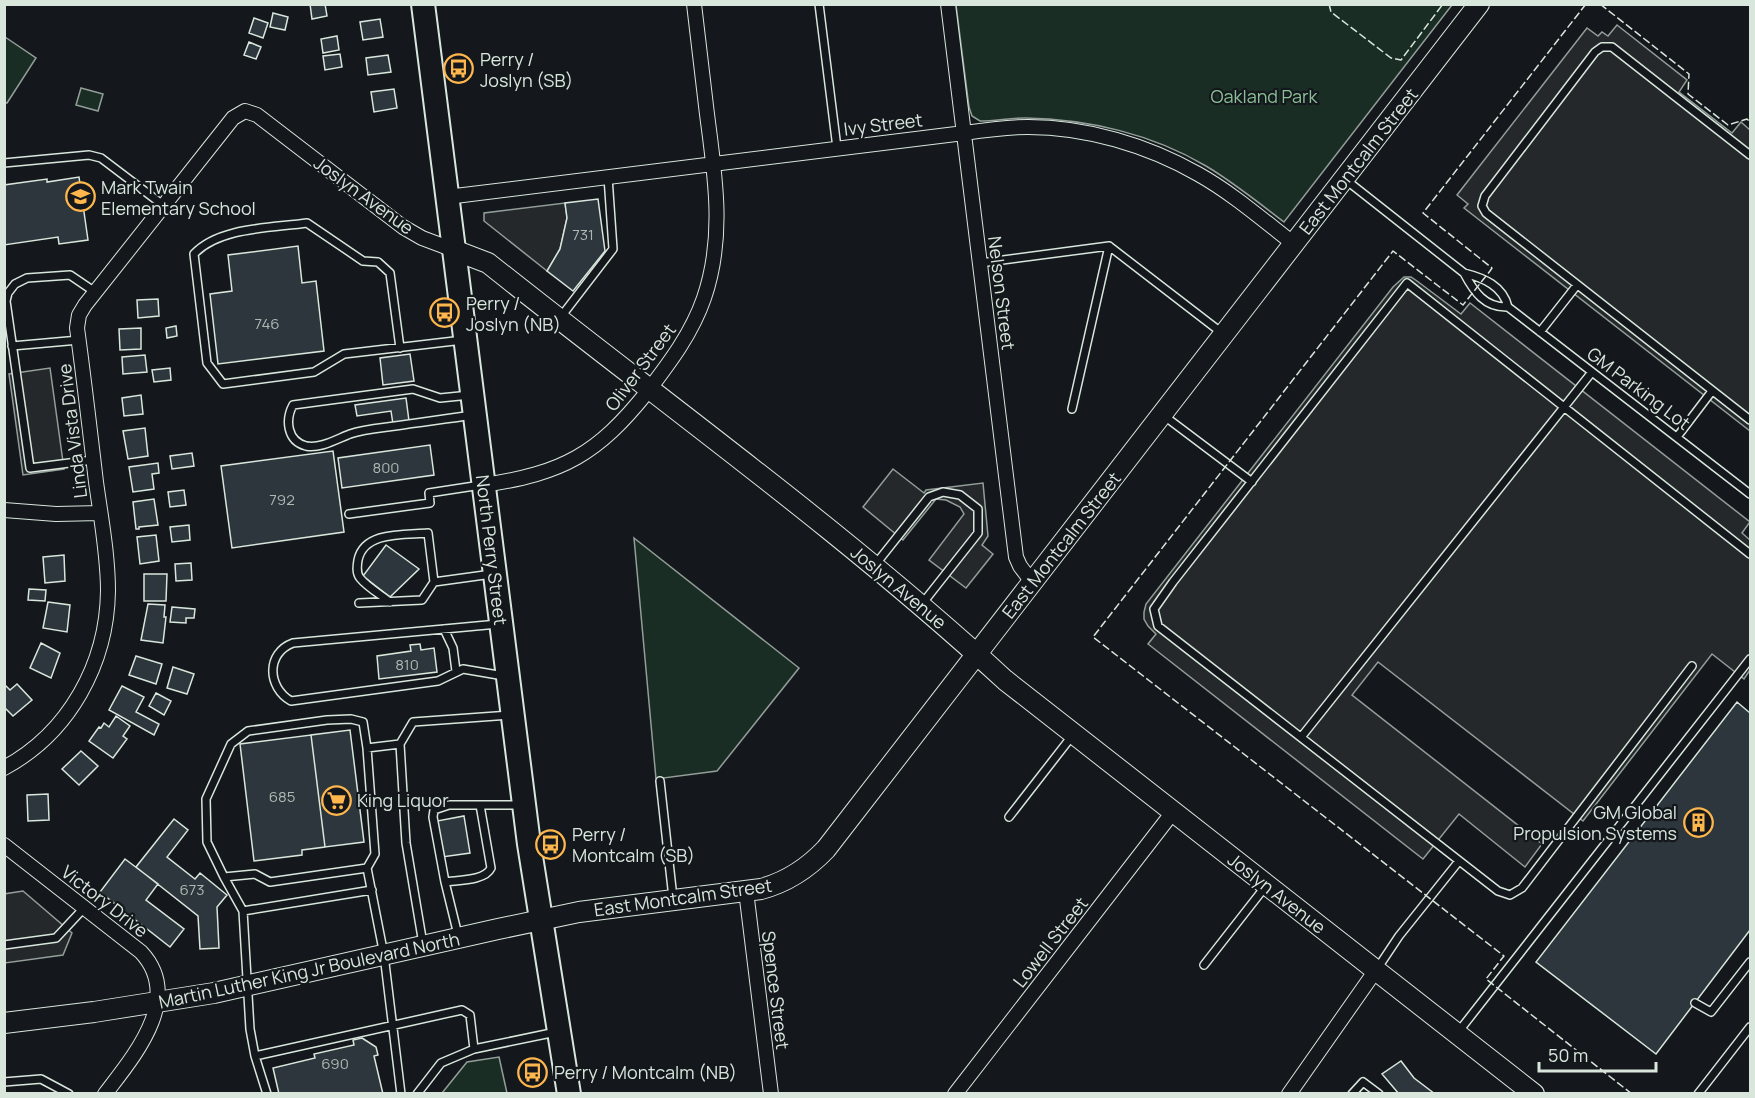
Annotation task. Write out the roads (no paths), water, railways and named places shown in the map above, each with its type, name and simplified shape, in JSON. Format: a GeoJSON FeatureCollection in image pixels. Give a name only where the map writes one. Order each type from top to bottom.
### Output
{"type":"FeatureCollection","features":[{"type":"Feature","properties":{"kind":"main road","name":"North Perry Street"},"geometry":{"type":"LineString","coordinates":[[423,4],[524,805],[569,1094]]}},
{"type":"Feature","properties":{"kind":"main road","name":"East Montcalm Street"},"geometry":{"type":"LineString","coordinates":[[541,920],[579,912],[674,901],[776,885],[818,857],[1479,4]]}},
{"type":"Feature","properties":{"kind":"main road","name":"Joslyn Avenue"},"geometry":{"type":"LineString","coordinates":[[454,250],[488,263],[874,567],[1005,680],[1532,1093]]}},
{"type":"Feature","properties":{"kind":"main road","name":"Martin Luther King Jr Boulevard North"},"geometry":{"type":"LineString","coordinates":[[4,1023],[158,1002],[249,986],[541,920]]}},
{"type":"Feature","properties":{"kind":"street","name":"Oliver Street"},"geometry":{"type":"LineString","coordinates":[[484,485],[539,474],[577,459],[612,433],[649,389],[688,334],[701,305],[710,281],[718,224],[694,4]]}},
{"type":"Feature","properties":{"kind":"street","name":"Nelson Street"},"geometry":{"type":"LineString","coordinates":[[948,4],[1016,557],[1032,582]]}},
{"type":"Feature","properties":{"kind":"street","name":"Linda Vista Drive"},"geometry":{"type":"LineString","coordinates":[[4,768],[32,750],[63,719],[81,693],[96,661],[104,634],[108,598],[107,574],[77,328],[79,315],[94,292],[232,118],[245,111]]}},
{"type":"Feature","properties":{"kind":"street","name":"Joslyn Avenue"},"geometry":{"type":"LineString","coordinates":[[245,111],[256,115],[409,231],[454,250]]}},
{"type":"Feature","properties":{"kind":"street","name":"Ivy Street"},"geometry":{"type":"LineString","coordinates":[[447,197],[964,132],[1027,127],[1098,135],[1142,148],[1178,163],[1208,179],[1294,244]]}},
{"type":"Feature","properties":{"kind":"street"},"geometry":{"type":"LineString","coordinates":[[4,510],[41,513],[100,513]]}},
{"type":"Feature","properties":{"kind":"street","name":"Lowell Street"},"geometry":{"type":"LineString","coordinates":[[955,1094],[1173,812]]}},
{"type":"Feature","properties":{"kind":"street","name":"Victory Drive"},"geometry":{"type":"LineString","coordinates":[[4,845],[146,957],[155,977],[158,1002]]}},
{"type":"Feature","properties":{"kind":"street","name":"Spence Street"},"geometry":{"type":"LineString","coordinates":[[746,891],[771,1094]]}},
{"type":"Feature","properties":{"kind":"street"},"geometry":{"type":"LineString","coordinates":[[1292,1092],[1376,970]]}},
{"type":"Feature","properties":{"kind":"street"},"geometry":{"type":"LineString","coordinates":[[105,1094],[138,1050],[158,1002]]}},
{"type":"Feature","properties":{"kind":"lane"},"geometry":{"type":"LineString","coordinates":[[819,4],[837,148]]}},
{"type":"Feature","properties":{"kind":"lane"},"geometry":{"type":"LineString","coordinates":[[1750,155],[1612,47],[1602,47],[1595,52],[1485,196],[1482,207],[1486,213],[1576,285],[1750,420]]}},
{"type":"Feature","properties":{"kind":"lane"},"geometry":{"type":"LineString","coordinates":[[4,163],[89,155],[101,158],[163,205]]}},
{"type":"Feature","properties":{"kind":"lane"},"geometry":{"type":"LineString","coordinates":[[559,319],[613,249],[608,177]]}},
{"type":"Feature","properties":{"kind":"lane","name":"GM Parking Lot"},"geometry":{"type":"LineString","coordinates":[[1344,179],[1464,273],[1484,278],[1505,295],[1508,307],[1750,494]]}},
{"type":"Feature","properties":{"kind":"lane"},"geometry":{"type":"LineString","coordinates":[[400,348],[390,273],[378,262],[363,261],[307,223],[226,234],[201,246],[194,254],[207,363],[223,384],[314,372],[344,354],[400,348],[465,340]]}},
{"type":"Feature","properties":{"kind":"lane"},"geometry":{"type":"LineString","coordinates":[[1072,409],[1109,246]]}},
{"type":"Feature","properties":{"kind":"lane"},"geometry":{"type":"LineString","coordinates":[[980,263],[1109,246],[1224,334]]}},
{"type":"Feature","properties":{"kind":"lane","name":"GM Parking Lot"},"geometry":{"type":"LineString","coordinates":[[1464,273],[1473,291],[1495,308],[1508,307]]}},
{"type":"Feature","properties":{"kind":"lane"},"geometry":{"type":"LineString","coordinates":[[93,460],[30,468],[6,302],[8,293],[15,284],[27,278],[70,275],[94,292]]}},
{"type":"Feature","properties":{"kind":"lane"},"geometry":{"type":"LineString","coordinates":[[1692,666],[1522,888],[1510,895],[1498,891],[1158,626],[1154,609],[1407,283],[1750,554]]}},
{"type":"Feature","properties":{"kind":"lane"},"geometry":{"type":"LineString","coordinates":[[1540,332],[1576,285]]}},
{"type":"Feature","properties":{"kind":"lane"},"geometry":{"type":"LineString","coordinates":[[12,346],[79,340]]}},
{"type":"Feature","properties":{"kind":"lane"},"geometry":{"type":"LineString","coordinates":[[1302,736],[1592,372]]}},
{"type":"Feature","properties":{"kind":"lane"},"geometry":{"type":"LineString","coordinates":[[413,389],[473,405],[357,432],[321,445],[307,446],[298,442],[290,434],[288,423],[293,405],[413,389]]}},
{"type":"Feature","properties":{"kind":"lane"},"geometry":{"type":"LineString","coordinates":[[1677,437],[1713,391]]}},
{"type":"Feature","properties":{"kind":"lane"},"geometry":{"type":"LineString","coordinates":[[1162,414],[1252,482]]}},
{"type":"Feature","properties":{"kind":"lane"},"geometry":{"type":"LineString","coordinates":[[349,514],[430,503],[429,493],[484,485]]}},
{"type":"Feature","properties":{"kind":"lane"},"geometry":{"type":"LineString","coordinates":[[874,567],[929,497],[943,492],[960,495],[978,509],[978,533],[920,606]]}},
{"type":"Feature","properties":{"kind":"lane"},"geometry":{"type":"LineString","coordinates":[[359,603],[390,602],[422,600],[434,582],[428,533],[375,538],[366,544],[360,554],[357,569],[359,578],[390,602]]}},
{"type":"Feature","properties":{"kind":"lane"},"geometry":{"type":"LineString","coordinates":[[434,582],[495,573]]}},
{"type":"Feature","properties":{"kind":"lane"},"geometry":{"type":"LineString","coordinates":[[501,624],[293,643],[284,647],[276,655],[273,666],[277,688],[291,701],[438,681],[456,671],[471,669],[508,677]]}},
{"type":"Feature","properties":{"kind":"lane"},"geometry":{"type":"LineString","coordinates":[[444,629],[453,648],[456,671]]}},
{"type":"Feature","properties":{"kind":"lane"},"geometry":{"type":"LineString","coordinates":[[1457,1033],[1750,659]]}},
{"type":"Feature","properties":{"kind":"lane"},"geometry":{"type":"LineString","coordinates":[[423,946],[406,843],[400,744],[413,722],[512,715]]}},
{"type":"Feature","properties":{"kind":"lane"},"geometry":{"type":"LineString","coordinates":[[267,1094],[255,1056],[250,1029],[243,911],[207,842],[207,799],[231,744],[248,731],[351,719],[363,722],[367,748],[375,854],[368,868],[384,955],[401,1094]]}},
{"type":"Feature","properties":{"kind":"lane"},"geometry":{"type":"LineString","coordinates":[[1009,817],[1073,734]]}},
{"type":"Feature","properties":{"kind":"lane"},"geometry":{"type":"LineString","coordinates":[[367,748],[400,744]]}},
{"type":"Feature","properties":{"kind":"lane"},"geometry":{"type":"LineString","coordinates":[[660,781],[674,901]]}},
{"type":"Feature","properties":{"kind":"lane"},"geometry":{"type":"LineString","coordinates":[[459,939],[445,882],[433,817],[434,810],[449,805],[524,805]]}},
{"type":"Feature","properties":{"kind":"lane"},"geometry":{"type":"LineString","coordinates":[[445,882],[489,873],[491,868],[480,805]]}},
{"type":"Feature","properties":{"kind":"lane"},"geometry":{"type":"LineString","coordinates":[[1376,970],[1399,936],[1459,861]]}},
{"type":"Feature","properties":{"kind":"lane"},"geometry":{"type":"LineString","coordinates":[[224,877],[255,874],[270,882],[368,868]]}},
{"type":"Feature","properties":{"kind":"lane"},"geometry":{"type":"LineString","coordinates":[[1204,965],[1267,885]]}},
{"type":"Feature","properties":{"kind":"lane"},"geometry":{"type":"LineString","coordinates":[[243,911],[372,890]]}},
{"type":"Feature","properties":{"kind":"lane"},"geometry":{"type":"LineString","coordinates":[[4,945],[56,938],[84,908]]}},
{"type":"Feature","properties":{"kind":"lane"},"geometry":{"type":"LineString","coordinates":[[1695,1003],[1711,1012],[1750,962]]}},
{"type":"Feature","properties":{"kind":"lane"},"geometry":{"type":"LineString","coordinates":[[255,1056],[462,1010],[470,1015],[474,1049]]}},
{"type":"Feature","properties":{"kind":"lane"},"geometry":{"type":"LineString","coordinates":[[1698,1094],[1750,1027]]}},
{"type":"Feature","properties":{"kind":"lane"},"geometry":{"type":"LineString","coordinates":[[417,1094],[441,1063],[474,1049],[559,1032]]}},
{"type":"Feature","properties":{"kind":"lane"},"geometry":{"type":"LineString","coordinates":[[4,1082],[41,1079],[69,1094]]}},
{"type":"Feature","properties":{"kind":"lane"},"geometry":{"type":"LineString","coordinates":[[1352,1094],[1363,1082],[1379,1094]]}},
{"type":"Feature","properties":{"kind":"place","name":"Perry / Joslyn (SB)"},"geometry":{"type":"Point","coordinates":[459,69]}},
{"type":"Feature","properties":{"kind":"place","name":"Mark Twain Elementary School"},"geometry":{"type":"Point","coordinates":[80,197]}},
{"type":"Feature","properties":{"kind":"place","name":"Perry / Joslyn (NB)"},"geometry":{"type":"Point","coordinates":[445,313]}},
{"type":"Feature","properties":{"kind":"place","name":"King Liquor"},"geometry":{"type":"Point","coordinates":[336,800]}},
{"type":"Feature","properties":{"kind":"place","name":"GM Global Propulsion Systems"},"geometry":{"type":"Point","coordinates":[1698,822]}},
{"type":"Feature","properties":{"kind":"place","name":"Perry / Montcalm (SB)"},"geometry":{"type":"Point","coordinates":[551,844]}},
{"type":"Feature","properties":{"kind":"place","name":"Perry / Montcalm (NB)"},"geometry":{"type":"Point","coordinates":[533,1072]}},
{"type":"Feature","properties":{"kind":"park label","name":"Oakland Park"},"geometry":{"type":"Point","coordinates":[1264,96]}}]}
